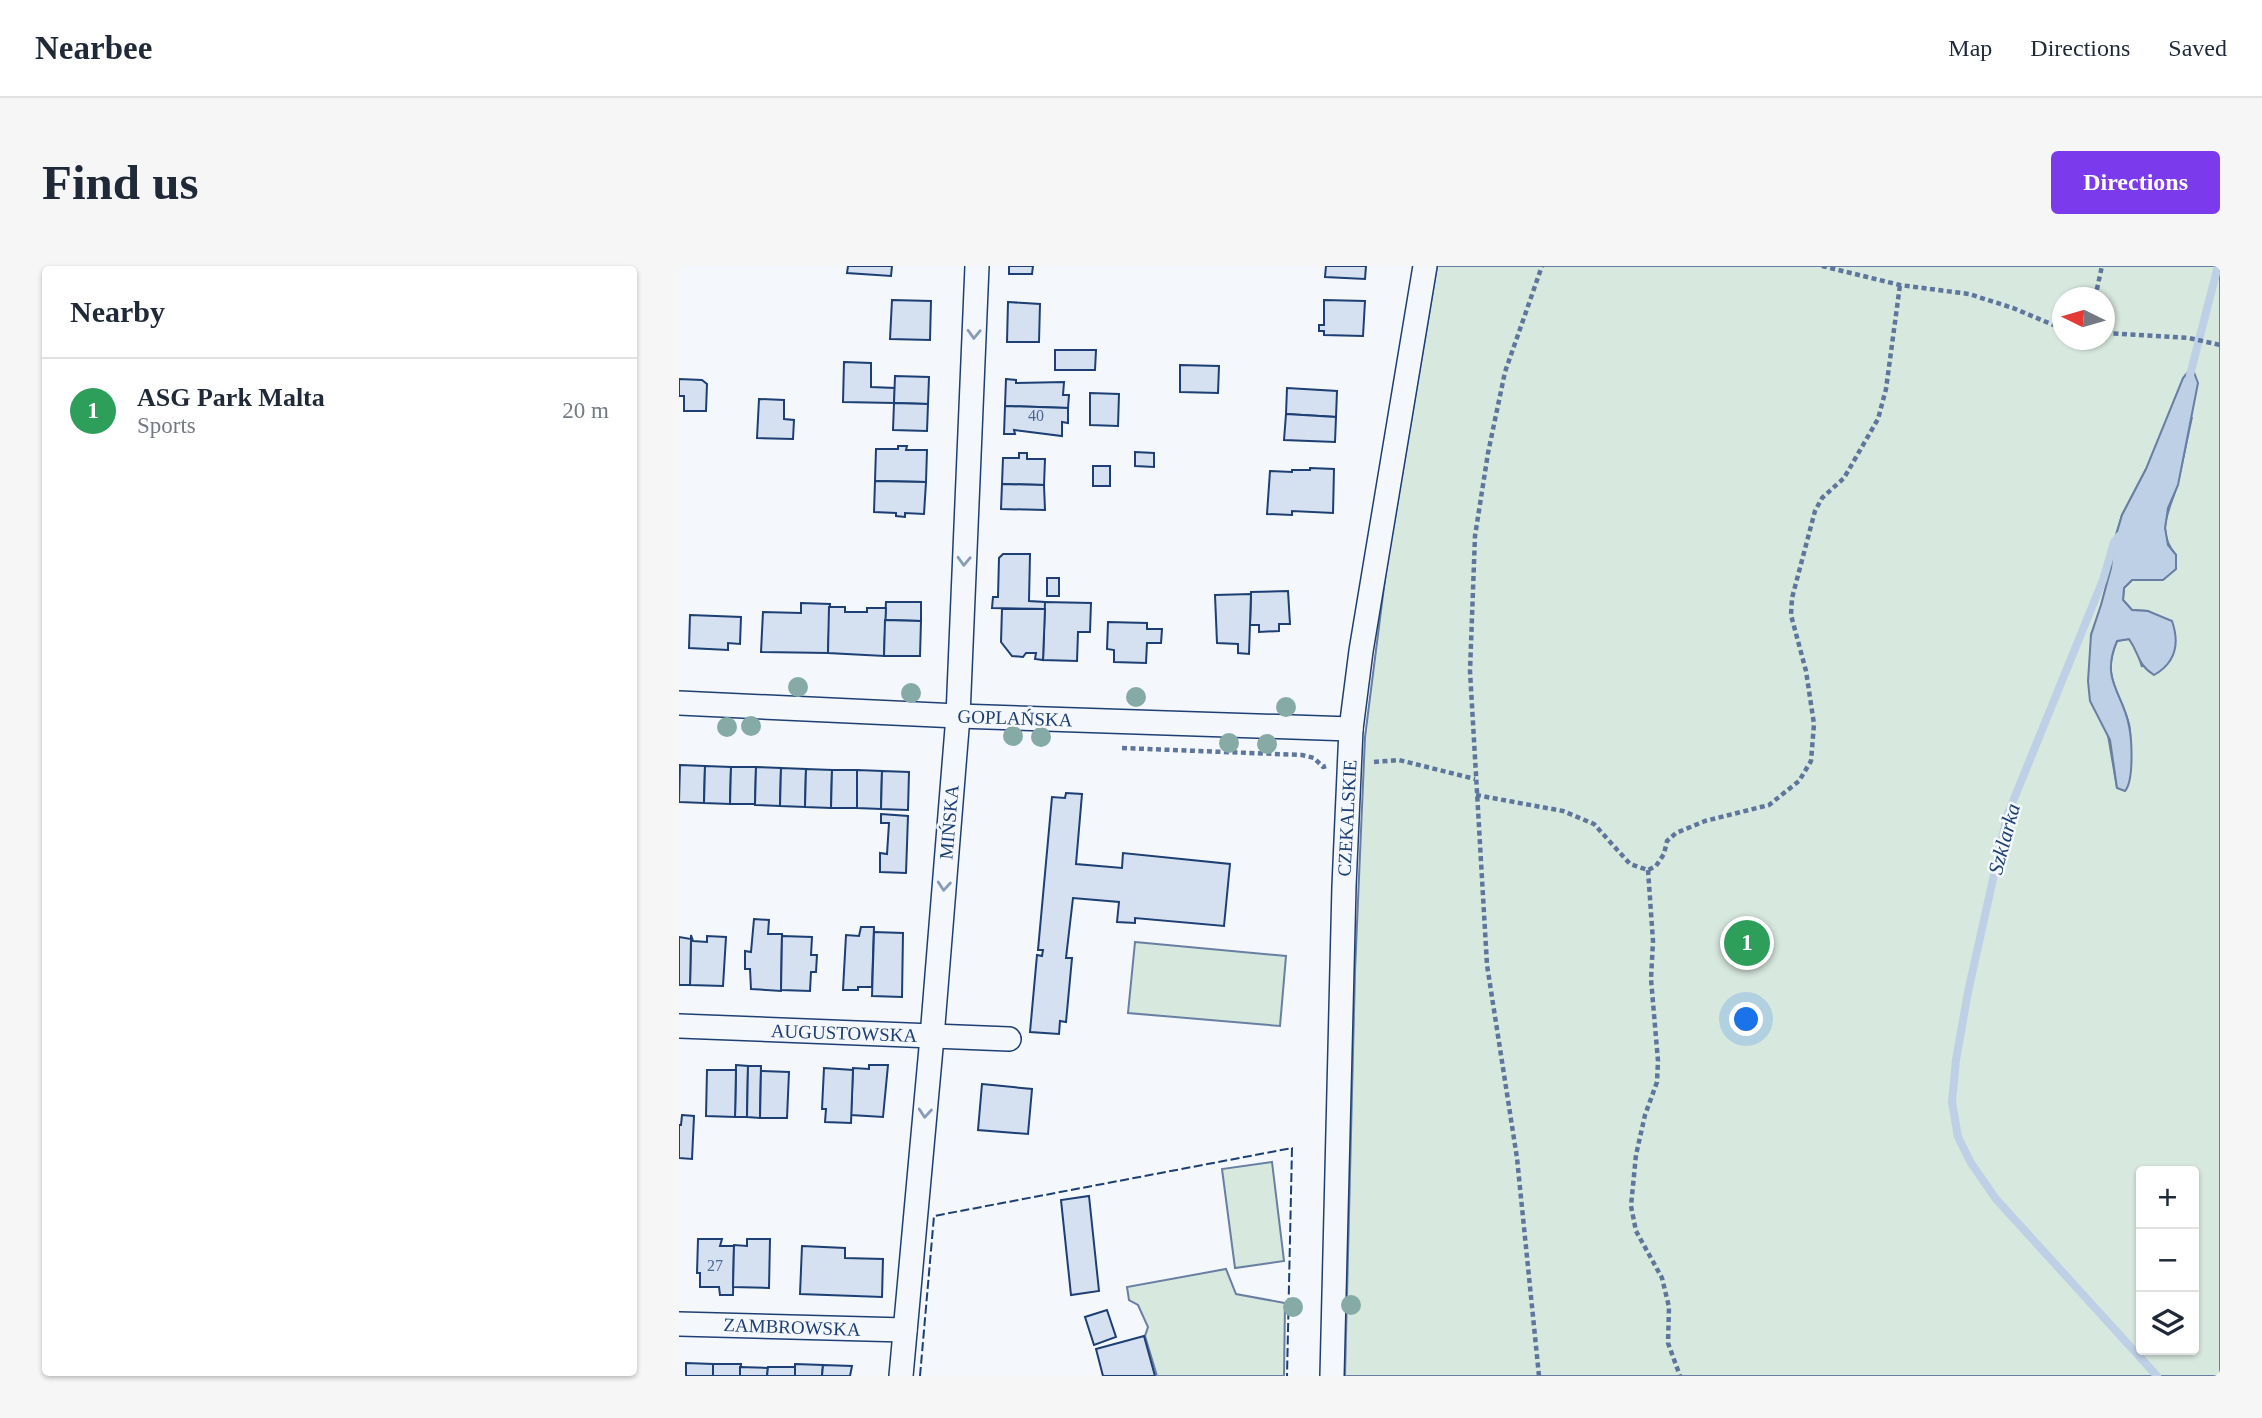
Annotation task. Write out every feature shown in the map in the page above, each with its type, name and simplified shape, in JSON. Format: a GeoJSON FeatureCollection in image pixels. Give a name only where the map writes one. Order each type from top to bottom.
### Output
{"type":"FeatureCollection","features":[{"type":"Feature","properties":{"kind":"street","name":"MIŃSKA"},"geometry":{"type":"LineString","coordinates":[[901,1376],[958,716],[977,266]]}},
{"type":"Feature","properties":{"kind":"street","name":"CZEKALSKIE"},"geometry":{"type":"LineString","coordinates":[[1332,1376],[1344,886],[1351,729],[1360,651],[1425,266]]}},
{"type":"Feature","properties":{"kind":"street","name":"GOPLAŃSKA"},"geometry":{"type":"LineString","coordinates":[[679,703],[958,716],[1351,729]]}},
{"type":"Feature","properties":{"kind":"street","name":"AUGUSTOWSKA"},"geometry":{"type":"LineString","coordinates":[[679,1026],[1009,1040]]}},
{"type":"Feature","properties":{"kind":"street","name":"ZAMBROWSKA"},"geometry":{"type":"LineString","coordinates":[[679,1324],[905,1330]]}},
{"type":"Feature","properties":{"kind":"path"},"geometry":{"type":"LineString","coordinates":[[1539,1376],[1517,1158],[1487,965],[1470,671],[1475,536],[1488,453],[1505,372],[1542,266]]}},
{"type":"Feature","properties":{"kind":"path"},"geometry":{"type":"LineString","coordinates":[[1822,266],[1900,285],[1969,294],[2052,324]]}},
{"type":"Feature","properties":{"kind":"path"},"geometry":{"type":"LineString","coordinates":[[2097,287],[2102,266]]}},
{"type":"Feature","properties":{"kind":"path"},"geometry":{"type":"LineString","coordinates":[[1476,795],[1563,811],[1594,824],[1630,864],[1648,870],[1656,866],[1664,854],[1667,841],[1676,833],[1705,821],[1769,805],[1800,781],[1811,761],[1814,724],[1806,671],[1791,615],[1792,598],[1815,511],[1822,498],[1844,478],[1878,419],[1887,389],[1900,285]]}},
{"type":"Feature","properties":{"kind":"path"},"geometry":{"type":"LineString","coordinates":[[2115,334],[2189,338],[2220,345]]}},
{"type":"Feature","properties":{"kind":"path"},"geometry":{"type":"LineString","coordinates":[[1108,748],[1302,755],[1314,758],[1323,767],[1399,760],[1475,779]]}},
{"type":"Feature","properties":{"kind":"path"},"geometry":{"type":"LineString","coordinates":[[1648,870],[1657,1082],[1645,1115],[1636,1155],[1631,1206],[1636,1231],[1661,1279],[1669,1307],[1668,1343],[1680,1376]]}},
{"type":"Feature","properties":{"kind":"shaded area"},"geometry":{"type":"Polygon","coordinates":[[[1437,266],[2220,266],[2220,1376],[1345,1376],[1355,971],[1365,737],[1386,571],[1437,266]],[[2192,417],[2146,469],[2122,515],[2114,542],[2111,568],[2091,635],[2117,788],[2127,757],[2130,732],[2111,674],[2111,665],[2117,641],[2129,639],[2137,651],[2142,667],[2148,611],[2132,610],[2123,600],[2124,588],[2132,580],[2162,580],[2176,555],[2166,537],[2166,519],[2178,482],[2192,417]]]}},
{"type":"Feature","properties":{"kind":"shaded area"},"geometry":{"type":"Polygon","coordinates":[[[1135,942],[1286,956],[1280,1026],[1128,1013],[1135,942]]]}},
{"type":"Feature","properties":{"kind":"shaded area"},"geometry":{"type":"Polygon","coordinates":[[[1272,1162],[1284,1261],[1235,1268],[1222,1169],[1272,1162]]]}},
{"type":"Feature","properties":{"kind":"shaded area"},"geometry":{"type":"Polygon","coordinates":[[[1226,1269],[1236,1294],[1285,1303],[1284,1376],[1157,1376],[1145,1336],[1148,1327],[1138,1305],[1129,1300],[1127,1287],[1226,1269]]]}},
{"type":"Feature","properties":{"kind":"water"},"geometry":{"type":"Polygon","coordinates":[[[2192,367],[2198,383],[2178,485],[2168,508],[2165,528],[2168,545],[2176,555],[2176,569],[2163,580],[2132,580],[2124,588],[2123,600],[2132,610],[2148,611],[2172,621],[2176,637],[2174,652],[2167,665],[2154,675],[2142,663],[2129,639],[2117,641],[2112,655],[2112,677],[2126,714],[2131,741],[2130,779],[2125,791],[2117,788],[2110,740],[2090,701],[2088,681],[2091,635],[2111,568],[2114,542],[2122,515],[2146,469],[2183,378],[2192,367]]]}},
{"type":"Feature","properties":{"kind":"building"},"geometry":{"type":"Polygon","coordinates":[[[848,266],[892,266],[891,276],[847,273],[848,266]]]}},
{"type":"Feature","properties":{"kind":"building"},"geometry":{"type":"Polygon","coordinates":[[[1009,266],[1033,266],[1032,274],[1009,274],[1009,266]]]}},
{"type":"Feature","properties":{"kind":"building"},"geometry":{"type":"Polygon","coordinates":[[[1326,266],[1366,266],[1365,279],[1325,277],[1326,266]]]}},
{"type":"Feature","properties":{"kind":"building"},"geometry":{"type":"Polygon","coordinates":[[[892,300],[931,301],[930,340],[890,339],[892,300]]]}},
{"type":"Feature","properties":{"kind":"building"},"geometry":{"type":"Polygon","coordinates":[[[1324,300],[1365,301],[1363,336],[1324,335],[1324,331],[1319,331],[1319,325],[1324,325],[1324,300]]]}},
{"type":"Feature","properties":{"kind":"building"},"geometry":{"type":"Polygon","coordinates":[[[1008,302],[1040,304],[1039,342],[1007,342],[1008,302]]]}},
{"type":"Feature","properties":{"kind":"building"},"geometry":{"type":"Polygon","coordinates":[[[1055,350],[1096,350],[1095,370],[1055,370],[1055,350]]]}},
{"type":"Feature","properties":{"kind":"building"},"geometry":{"type":"Polygon","coordinates":[[[844,362],[871,363],[871,387],[895,388],[894,403],[843,402],[844,362]]]}},
{"type":"Feature","properties":{"kind":"building"},"geometry":{"type":"Polygon","coordinates":[[[1180,365],[1219,366],[1218,393],[1180,392],[1180,365]]]}},
{"type":"Feature","properties":{"kind":"building"},"geometry":{"type":"Polygon","coordinates":[[[895,376],[929,377],[928,404],[894,403],[895,376]]]}},
{"type":"Feature","properties":{"kind":"building"},"geometry":{"type":"Polygon","coordinates":[[[679,379],[702,380],[707,384],[706,411],[684,411],[684,396],[679,396],[679,379]]]}},
{"type":"Feature","properties":{"kind":"building"},"geometry":{"type":"Polygon","coordinates":[[[1006,379],[1016,380],[1016,383],[1064,382],[1063,395],[1069,395],[1068,408],[1005,406],[1006,379]]]}},
{"type":"Feature","properties":{"kind":"building"},"geometry":{"type":"Polygon","coordinates":[[[1287,388],[1337,391],[1336,417],[1286,414],[1287,388]]]}},
{"type":"Feature","properties":{"kind":"building"},"geometry":{"type":"Polygon","coordinates":[[[1090,393],[1119,394],[1118,426],[1090,425],[1090,393]]]}},
{"type":"Feature","properties":{"kind":"building"},"geometry":{"type":"Polygon","coordinates":[[[759,399],[784,400],[784,419],[794,420],[793,439],[757,438],[759,399]]]}},
{"type":"Feature","properties":{"kind":"building"},"geometry":{"type":"Polygon","coordinates":[[[894,403],[928,404],[927,431],[893,430],[894,403]]]}},
{"type":"Feature","properties":{"kind":"building"},"geometry":{"type":"Polygon","coordinates":[[[1005,406],[1068,408],[1068,423],[1062,422],[1062,436],[1014,430],[1015,434],[1004,434],[1005,406]]]}},
{"type":"Feature","properties":{"kind":"building"},"geometry":{"type":"Polygon","coordinates":[[[1286,414],[1336,417],[1335,442],[1284,440],[1286,414]]]}},
{"type":"Feature","properties":{"kind":"building"},"geometry":{"type":"Polygon","coordinates":[[[898,446],[907,446],[906,450],[927,450],[926,482],[875,481],[876,449],[898,449],[898,446]]]}},
{"type":"Feature","properties":{"kind":"building"},"geometry":{"type":"Polygon","coordinates":[[[1135,452],[1154,453],[1154,467],[1135,466],[1135,452]]]}},
{"type":"Feature","properties":{"kind":"building"},"geometry":{"type":"Polygon","coordinates":[[[1019,453],[1027,453],[1027,459],[1045,459],[1044,485],[1002,484],[1003,458],[1019,458],[1019,453]]]}},
{"type":"Feature","properties":{"kind":"building"},"geometry":{"type":"Polygon","coordinates":[[[1093,466],[1110,466],[1110,486],[1093,486],[1093,466]]]}},
{"type":"Feature","properties":{"kind":"building"},"geometry":{"type":"Polygon","coordinates":[[[1310,468],[1334,469],[1333,513],[1292,511],[1292,515],[1267,514],[1270,471],[1292,472],[1310,468]]]}},
{"type":"Feature","properties":{"kind":"building"},"geometry":{"type":"Polygon","coordinates":[[[875,481],[926,482],[924,514],[905,513],[905,517],[896,516],[896,513],[874,512],[875,481]]]}},
{"type":"Feature","properties":{"kind":"building"},"geometry":{"type":"Polygon","coordinates":[[[1002,484],[1044,485],[1045,510],[1001,509],[1002,484]]]}},
{"type":"Feature","properties":{"kind":"building"},"geometry":{"type":"Polygon","coordinates":[[[1003,554],[1030,554],[1029,601],[1045,602],[1045,609],[992,608],[993,597],[998,597],[999,558],[1003,554]]]}},
{"type":"Feature","properties":{"kind":"building"},"geometry":{"type":"Polygon","coordinates":[[[1047,578],[1059,578],[1059,596],[1047,596],[1047,578]]]}},
{"type":"Feature","properties":{"kind":"building"},"geometry":{"type":"Polygon","coordinates":[[[1288,591],[1290,624],[1279,624],[1279,631],[1259,632],[1259,625],[1250,625],[1251,592],[1288,591]]]}},
{"type":"Feature","properties":{"kind":"building"},"geometry":{"type":"Polygon","coordinates":[[[1251,594],[1249,654],[1238,653],[1238,644],[1217,643],[1215,595],[1251,594]]]}},
{"type":"Feature","properties":{"kind":"building"},"geometry":{"type":"Polygon","coordinates":[[[886,602],[921,602],[921,621],[885,620],[886,602]]]}},
{"type":"Feature","properties":{"kind":"building"},"geometry":{"type":"Polygon","coordinates":[[[1045,602],[1091,603],[1090,632],[1078,632],[1077,661],[1043,660],[1045,602]]]}},
{"type":"Feature","properties":{"kind":"building"},"geometry":{"type":"Polygon","coordinates":[[[801,603],[830,604],[828,653],[761,652],[763,612],[801,613],[801,603]]]}},
{"type":"Feature","properties":{"kind":"building"},"geometry":{"type":"Polygon","coordinates":[[[829,607],[845,607],[845,612],[867,612],[867,608],[886,608],[884,656],[828,653],[829,607]]]}},
{"type":"Feature","properties":{"kind":"building"},"geometry":{"type":"Polygon","coordinates":[[[1002,609],[1045,609],[1043,660],[1035,659],[1036,653],[1026,653],[1023,657],[1012,656],[1001,642],[1002,609]]]}},
{"type":"Feature","properties":{"kind":"building"},"geometry":{"type":"Polygon","coordinates":[[[690,615],[741,617],[740,644],[728,643],[728,650],[689,648],[690,615]]]}},
{"type":"Feature","properties":{"kind":"building"},"geometry":{"type":"Polygon","coordinates":[[[885,620],[921,621],[920,656],[884,656],[885,620]]]}},
{"type":"Feature","properties":{"kind":"building"},"geometry":{"type":"Polygon","coordinates":[[[1108,622],[1147,623],[1147,629],[1162,629],[1161,643],[1147,643],[1146,663],[1114,662],[1114,650],[1107,649],[1108,622]]]}},
{"type":"Feature","properties":{"kind":"building"},"geometry":{"type":"Polygon","coordinates":[[[680,765],[705,766],[704,803],[679,802],[680,765]]]}},
{"type":"Feature","properties":{"kind":"building"},"geometry":{"type":"Polygon","coordinates":[[[705,766],[731,767],[730,804],[704,803],[705,766]]]}},
{"type":"Feature","properties":{"kind":"building"},"geometry":{"type":"Polygon","coordinates":[[[731,767],[756,767],[755,804],[730,804],[731,767]]]}},
{"type":"Feature","properties":{"kind":"building"},"geometry":{"type":"Polygon","coordinates":[[[756,767],[781,768],[780,806],[755,805],[756,767]]]}},
{"type":"Feature","properties":{"kind":"building"},"geometry":{"type":"Polygon","coordinates":[[[781,768],[806,769],[805,807],[780,806],[781,768]]]}},
{"type":"Feature","properties":{"kind":"building"},"geometry":{"type":"Polygon","coordinates":[[[806,769],[832,770],[831,808],[805,807],[806,769]]]}},
{"type":"Feature","properties":{"kind":"building"},"geometry":{"type":"Polygon","coordinates":[[[832,770],[857,770],[857,808],[831,808],[832,770]]]}},
{"type":"Feature","properties":{"kind":"building"},"geometry":{"type":"Polygon","coordinates":[[[857,770],[882,771],[881,809],[857,808],[857,770]]]}},
{"type":"Feature","properties":{"kind":"building"},"geometry":{"type":"Polygon","coordinates":[[[882,771],[909,772],[908,810],[881,809],[882,771]]]}},
{"type":"Feature","properties":{"kind":"building"},"geometry":{"type":"Polygon","coordinates":[[[1066,793],[1082,794],[1076,864],[1122,868],[1123,853],[1230,864],[1224,926],[1135,918],[1135,923],[1117,922],[1119,902],[1073,898],[1066,958],[1072,958],[1066,1022],[1060,1021],[1059,1034],[1030,1032],[1037,955],[1042,956],[1043,950],[1038,950],[1052,797],[1065,798],[1066,793]]]}},
{"type":"Feature","properties":{"kind":"building"},"geometry":{"type":"Polygon","coordinates":[[[881,814],[908,816],[906,873],[880,872],[880,853],[887,854],[889,823],[881,823],[881,814]]]}},
{"type":"Feature","properties":{"kind":"building"},"geometry":{"type":"Polygon","coordinates":[[[754,919],[769,920],[768,934],[782,934],[781,991],[751,989],[750,969],[745,969],[745,951],[751,952],[754,919]]]}},
{"type":"Feature","properties":{"kind":"building"},"geometry":{"type":"Polygon","coordinates":[[[861,927],[874,927],[872,987],[843,990],[846,935],[859,936],[861,927]]]}},
{"type":"Feature","properties":{"kind":"building"},"geometry":{"type":"Polygon","coordinates":[[[874,932],[903,933],[902,997],[872,996],[874,932]]]}},
{"type":"Feature","properties":{"kind":"building"},"geometry":{"type":"Polygon","coordinates":[[[691,935],[693,941],[707,942],[707,936],[726,937],[723,986],[690,985],[691,935]]]}},
{"type":"Feature","properties":{"kind":"building"},"geometry":{"type":"Polygon","coordinates":[[[782,936],[812,937],[811,955],[817,955],[816,972],[811,972],[810,991],[781,990],[782,936]]]}},
{"type":"Feature","properties":{"kind":"building"},"geometry":{"type":"Polygon","coordinates":[[[679,937],[691,939],[690,985],[679,985],[679,937]]]}},
{"type":"Feature","properties":{"kind":"building"},"geometry":{"type":"Polygon","coordinates":[[[736,1065],[748,1066],[747,1117],[735,1117],[736,1065]]]}},
{"type":"Feature","properties":{"kind":"building"},"geometry":{"type":"Polygon","coordinates":[[[869,1065],[888,1065],[883,1117],[851,1115],[853,1068],[869,1069],[869,1065]]]}},
{"type":"Feature","properties":{"kind":"building"},"geometry":{"type":"Polygon","coordinates":[[[748,1066],[761,1066],[760,1118],[747,1117],[748,1066]]]}},
{"type":"Feature","properties":{"kind":"building"},"geometry":{"type":"Polygon","coordinates":[[[824,1068],[853,1070],[851,1123],[825,1122],[826,1109],[822,1109],[824,1068]]]}},
{"type":"Feature","properties":{"kind":"building"},"geometry":{"type":"Polygon","coordinates":[[[707,1070],[736,1070],[735,1117],[706,1116],[707,1070]]]}},
{"type":"Feature","properties":{"kind":"building"},"geometry":{"type":"Polygon","coordinates":[[[761,1071],[789,1072],[787,1118],[760,1118],[761,1071]]]}},
{"type":"Feature","properties":{"kind":"building"},"geometry":{"type":"Polygon","coordinates":[[[982,1084],[1032,1089],[1028,1134],[978,1130],[982,1084]]]}},
{"type":"Feature","properties":{"kind":"building"},"geometry":{"type":"Polygon","coordinates":[[[682,1115],[694,1116],[692,1159],[679,1158],[679,1125],[682,1115]]]}},
{"type":"Feature","properties":{"kind":"building"},"geometry":{"type":"Polygon","coordinates":[[[1089,1196],[1099,1291],[1071,1295],[1061,1200],[1089,1196]]]}},
{"type":"Feature","properties":{"kind":"building"},"geometry":{"type":"Polygon","coordinates":[[[698,1239],[722,1239],[720,1246],[734,1246],[733,1295],[720,1295],[719,1287],[700,1287],[700,1273],[697,1273],[698,1239]]]}},
{"type":"Feature","properties":{"kind":"building"},"geometry":{"type":"Polygon","coordinates":[[[747,1239],[770,1239],[769,1288],[733,1287],[734,1245],[747,1246],[747,1239]]]}},
{"type":"Feature","properties":{"kind":"building"},"geometry":{"type":"Polygon","coordinates":[[[802,1246],[845,1248],[845,1258],[883,1259],[882,1297],[800,1294],[802,1246]]]}},
{"type":"Feature","properties":{"kind":"building"},"geometry":{"type":"Polygon","coordinates":[[[1107,1310],[1116,1337],[1094,1345],[1085,1317],[1107,1310]]]}},
{"type":"Feature","properties":{"kind":"building"},"geometry":{"type":"Polygon","coordinates":[[[1144,1336],[1155,1376],[1103,1376],[1096,1349],[1144,1336]]]}},
{"type":"Feature","properties":{"kind":"building"},"geometry":{"type":"Polygon","coordinates":[[[686,1363],[713,1364],[713,1376],[686,1376],[686,1363]]]}},
{"type":"Feature","properties":{"kind":"building"},"geometry":{"type":"Polygon","coordinates":[[[713,1364],[741,1364],[740,1376],[713,1376],[713,1364]]]}},
{"type":"Feature","properties":{"kind":"building"},"geometry":{"type":"Polygon","coordinates":[[[795,1364],[823,1365],[822,1376],[795,1376],[795,1364]]]}},
{"type":"Feature","properties":{"kind":"building"},"geometry":{"type":"Polygon","coordinates":[[[823,1365],[852,1366],[850,1376],[822,1376],[823,1365]]]}},
{"type":"Feature","properties":{"kind":"building"},"geometry":{"type":"Polygon","coordinates":[[[740,1367],[768,1368],[767,1376],[740,1376],[740,1367]]]}},
{"type":"Feature","properties":{"kind":"building"},"geometry":{"type":"Polygon","coordinates":[[[768,1367],[795,1367],[795,1376],[767,1376],[768,1367]]]}},
{"type":"Feature","properties":{"kind":"waterway","name":"Szklarka"},"geometry":{"type":"LineString","coordinates":[[2190,375],[2218,266]]}},
{"type":"Feature","properties":{"kind":"waterway","name":"Szklarka"},"geometry":{"type":"LineString","coordinates":[[2119,536],[2114,542],[2103,580],[2007,816],[1968,992],[1952,1102],[1958,1137],[1971,1163],[1996,1199],[2157,1376]]}},
{"type":"Feature","properties":{"kind":"fence"},"geometry":{"type":"LineString","coordinates":[[920,1376],[934,1216],[1292,1148],[1287,1376]]}},
{"type":"Feature","properties":{"kind":"place","name":"ASG Park Malta"},"geometry":{"type":"Point","coordinates":[1747,943]}}]}
